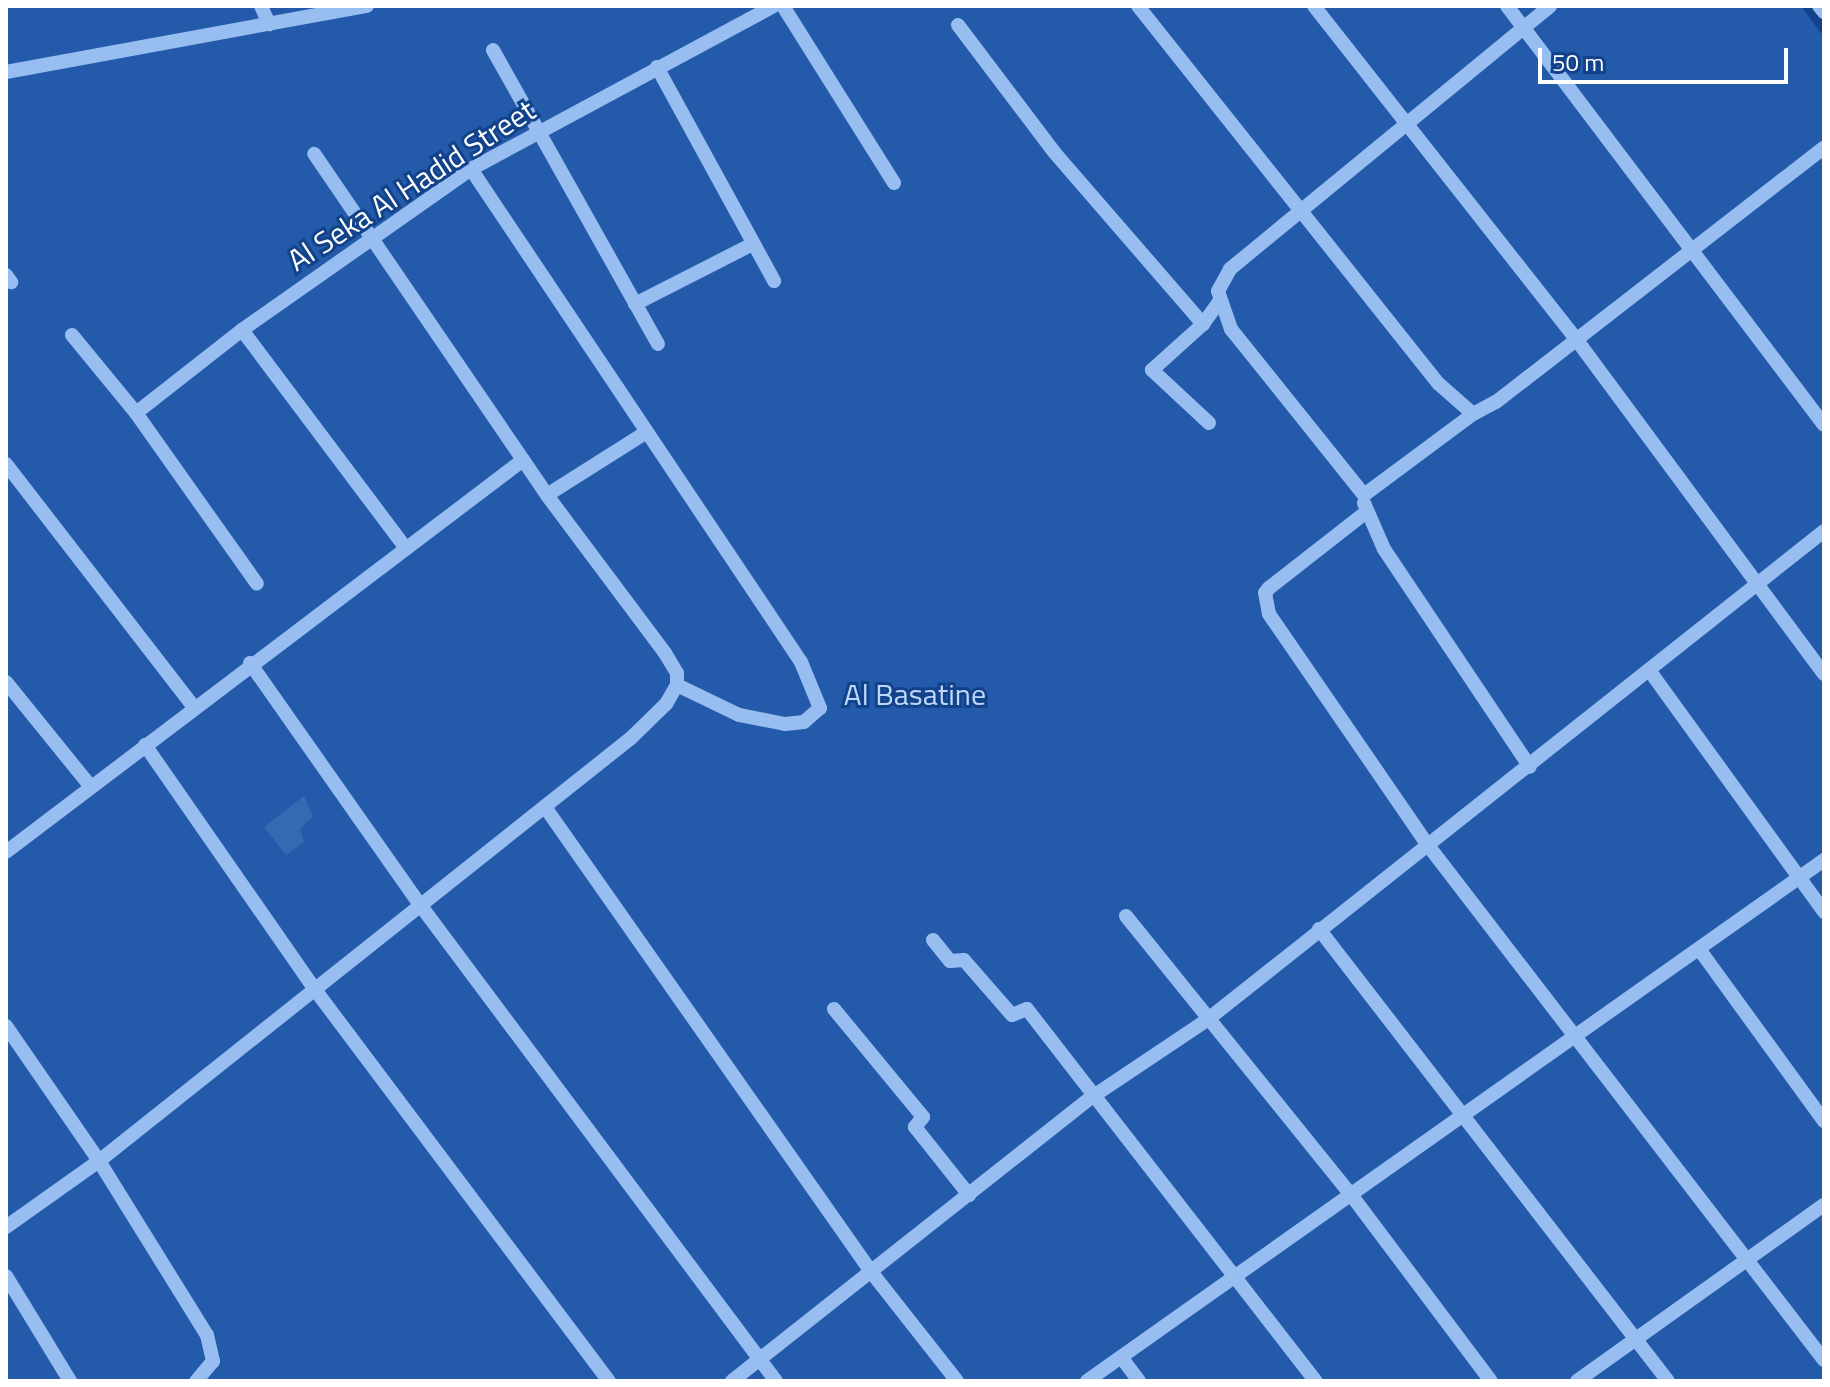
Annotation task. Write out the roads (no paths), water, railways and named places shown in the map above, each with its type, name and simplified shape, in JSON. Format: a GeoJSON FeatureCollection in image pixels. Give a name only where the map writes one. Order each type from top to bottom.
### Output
{"type":"FeatureCollection","features":[{"type":"Feature","properties":{"kind":"lane"},"geometry":{"type":"LineString","coordinates":[[261,6],[269,24]]}},
{"type":"Feature","properties":{"kind":"lane"},"geometry":{"type":"LineString","coordinates":[[6,72],[367,6]]}},
{"type":"Feature","properties":{"kind":"lane","name":"Al Seka Al Hadid Street"},"geometry":{"type":"LineString","coordinates":[[136,413],[242,330],[471,169],[774,6]]}},
{"type":"Feature","properties":{"kind":"lane"},"geometry":{"type":"LineString","coordinates":[[783,6],[894,183]]}},
{"type":"Feature","properties":{"kind":"lane"},"geometry":{"type":"LineString","coordinates":[[1138,6],[1439,384],[1473,414]]}},
{"type":"Feature","properties":{"kind":"lane"},"geometry":{"type":"LineString","coordinates":[[1314,6],[1576,339],[1755,585],[1824,674]]}},
{"type":"Feature","properties":{"kind":"lane"},"geometry":{"type":"LineString","coordinates":[[1507,6],[1824,425]]}},
{"type":"Feature","properties":{"kind":"lane"},"geometry":{"type":"LineString","coordinates":[[1530,767],[1365,513],[1364,495],[1231,329],[1219,302],[1218,291],[1230,269],[1303,213],[1550,6]]}},
{"type":"Feature","properties":{"kind":"lane"},"geometry":{"type":"LineString","coordinates":[[1819,6],[1824,12]]}},
{"type":"Feature","properties":{"kind":"lane"},"geometry":{"type":"LineString","coordinates":[[958,25],[1054,152],[1203,324]]}},
{"type":"Feature","properties":{"kind":"lane"},"geometry":{"type":"LineString","coordinates":[[493,50],[658,344]]}},
{"type":"Feature","properties":{"kind":"lane"},"geometry":{"type":"LineString","coordinates":[[657,67],[774,281]]}},
{"type":"Feature","properties":{"kind":"lane"},"geometry":{"type":"LineString","coordinates":[[1364,495],[1576,339],[1824,148]]}},
{"type":"Feature","properties":{"kind":"lane"},"geometry":{"type":"LineString","coordinates":[[6,1227],[99,1161],[313,987],[421,906],[631,738],[666,704],[677,685],[677,673],[665,653],[547,495],[314,154]]}},
{"type":"Feature","properties":{"kind":"lane"},"geometry":{"type":"LineString","coordinates":[[471,169],[801,662],[820,708],[804,722],[785,724],[739,715],[677,685]]}},
{"type":"Feature","properties":{"kind":"lane"},"geometry":{"type":"LineString","coordinates":[[635,304],[753,244]]}},
{"type":"Feature","properties":{"kind":"lane"},"geometry":{"type":"LineString","coordinates":[[1209,423],[1152,370],[1203,324],[1219,302]]}},
{"type":"Feature","properties":{"kind":"lane"},"geometry":{"type":"LineString","coordinates":[[242,330],[404,546]]}},
{"type":"Feature","properties":{"kind":"lane"},"geometry":{"type":"LineString","coordinates":[[72,335],[136,413],[257,584]]}},
{"type":"Feature","properties":{"kind":"lane"},"geometry":{"type":"LineString","coordinates":[[547,495],[645,433]]}},
{"type":"Feature","properties":{"kind":"lane"},"geometry":{"type":"LineString","coordinates":[[6,852],[404,546],[523,460]]}},
{"type":"Feature","properties":{"kind":"lane"},"geometry":{"type":"LineString","coordinates":[[6,464],[193,706]]}},
{"type":"Feature","properties":{"kind":"lane"},"geometry":{"type":"LineString","coordinates":[[1365,513],[1269,588],[1264,602],[1427,844],[1572,1038],[1749,1259],[1824,1360]]}},
{"type":"Feature","properties":{"kind":"lane"},"geometry":{"type":"LineString","coordinates":[[732,1381],[1092,1097],[1207,1020],[1824,531]]}},
{"type":"Feature","properties":{"kind":"lane"},"geometry":{"type":"LineString","coordinates":[[250,663],[421,906],[776,1381]]}},
{"type":"Feature","properties":{"kind":"lane"},"geometry":{"type":"LineString","coordinates":[[1649,670],[1824,912]]}},
{"type":"Feature","properties":{"kind":"lane"},"geometry":{"type":"LineString","coordinates":[[6,682],[91,787]]}},
{"type":"Feature","properties":{"kind":"lane"},"geometry":{"type":"LineString","coordinates":[[145,745],[313,987],[609,1381]]}},
{"type":"Feature","properties":{"kind":"lane"},"geometry":{"type":"LineString","coordinates":[[545,807],[872,1273],[957,1381]]}},
{"type":"Feature","properties":{"kind":"lane"},"geometry":{"type":"LineString","coordinates":[[1087,1381],[1466,1117],[1824,860]]}},
{"type":"Feature","properties":{"kind":"lane"},"geometry":{"type":"LineString","coordinates":[[1126,916],[1352,1196],[1491,1381]]}},
{"type":"Feature","properties":{"kind":"lane"},"geometry":{"type":"LineString","coordinates":[[1319,929],[1668,1381]]}},
{"type":"Feature","properties":{"kind":"lane"},"geometry":{"type":"LineString","coordinates":[[933,940],[950,961],[964,960],[1012,1015],[1027,1009],[1092,1097],[1316,1381]]}},
{"type":"Feature","properties":{"kind":"lane"},"geometry":{"type":"LineString","coordinates":[[1699,949],[1824,1121]]}},
{"type":"Feature","properties":{"kind":"lane"},"geometry":{"type":"LineString","coordinates":[[834,1009],[923,1117],[915,1127],[969,1195]]}},
{"type":"Feature","properties":{"kind":"lane"},"geometry":{"type":"LineString","coordinates":[[6,1026],[99,1161],[207,1335],[213,1361],[196,1381]]}},
{"type":"Feature","properties":{"kind":"lane"},"geometry":{"type":"LineString","coordinates":[[1577,1381],[1824,1205]]}},
{"type":"Feature","properties":{"kind":"lane"},"geometry":{"type":"LineString","coordinates":[[6,1276],[70,1381]]}},
{"type":"Feature","properties":{"kind":"lane"},"geometry":{"type":"LineString","coordinates":[[1121,1357],[1139,1381]]}},
{"type":"Feature","properties":{"kind":"park label","name":"Al Basatine"},"geometry":{"type":"Point","coordinates":[915,694]}}]}
